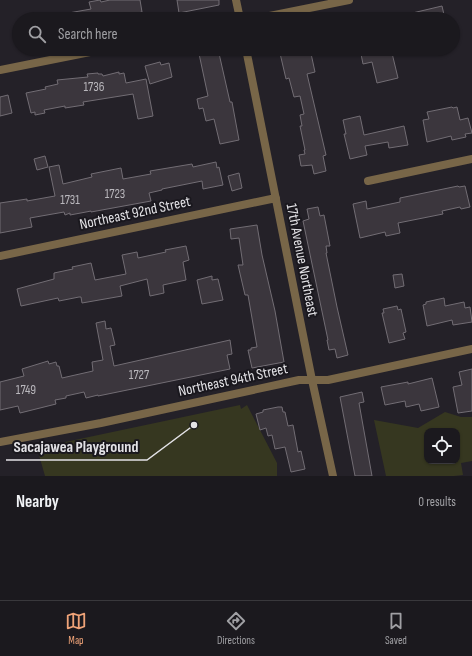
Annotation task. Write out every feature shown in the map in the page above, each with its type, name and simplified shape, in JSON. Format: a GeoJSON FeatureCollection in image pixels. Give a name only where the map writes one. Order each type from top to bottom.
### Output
{"type":"FeatureCollection","features":[{"type":"Feature","properties":{"kind":"street"},"geometry":{"type":"LineString","coordinates":[[236,0],[239,12]]}},
{"type":"Feature","properties":{"kind":"street"},"geometry":{"type":"LineString","coordinates":[[289,12],[349,0]]}},
{"type":"Feature","properties":{"kind":"street"},"geometry":{"type":"LineString","coordinates":[[0,70],[70,56]]}},
{"type":"Feature","properties":{"kind":"street","name":"17th Avenue Northeast"},"geometry":{"type":"LineString","coordinates":[[247,56],[312,380],[333,476]]}},
{"type":"Feature","properties":{"kind":"street"},"geometry":{"type":"LineString","coordinates":[[368,181],[472,159]]}},
{"type":"Feature","properties":{"kind":"street","name":"Northeast 92nd Street"},"geometry":{"type":"LineString","coordinates":[[0,256],[276,198]]}},
{"type":"Feature","properties":{"kind":"street","name":"Northeast 94th Street"},"geometry":{"type":"LineString","coordinates":[[0,442],[101,423],[291,382],[328,380],[472,349]]}},
{"type":"Feature","properties":{"kind":"green space"},"geometry":{"type":"Polygon","coordinates":[[[240,405],[241,409],[247,405],[277,463],[277,476],[45,476],[37,448],[240,405]]]}},
{"type":"Feature","properties":{"kind":"green space"},"geometry":{"type":"Polygon","coordinates":[[[445,412],[461,417],[472,417],[472,461],[461,463],[463,475],[386,476],[374,420],[418,428],[445,412]]]}},
{"type":"Feature","properties":{"kind":"building"},"geometry":{"type":"Polygon","coordinates":[[[100,0],[101,2],[110,0],[140,0],[142,12],[74,12],[91,9],[89,2],[100,0]]]}},
{"type":"Feature","properties":{"kind":"building"},"geometry":{"type":"Polygon","coordinates":[[[177,0],[219,0],[219,5],[179,12],[177,0]]]}},
{"type":"Feature","properties":{"kind":"building"},"geometry":{"type":"Polygon","coordinates":[[[442,6],[443,12],[417,12],[442,6]]]}},
{"type":"Feature","properties":{"kind":"building"},"geometry":{"type":"Polygon","coordinates":[[[199,56],[220,56],[230,102],[232,102],[239,140],[220,144],[214,119],[206,121],[203,108],[199,109],[197,99],[208,96],[199,56]]]}},
{"type":"Feature","properties":{"kind":"building"},"geometry":{"type":"Polygon","coordinates":[[[281,56],[312,56],[315,72],[307,74],[326,155],[323,156],[326,171],[314,174],[312,165],[301,166],[299,155],[305,154],[305,150],[300,126],[302,126],[300,115],[304,114],[300,96],[294,97],[289,78],[286,79],[281,56]]]}},
{"type":"Feature","properties":{"kind":"building"},"geometry":{"type":"Polygon","coordinates":[[[361,56],[393,56],[398,78],[377,83],[372,62],[363,64],[361,56]]]}},
{"type":"Feature","properties":{"kind":"building"},"geometry":{"type":"Polygon","coordinates":[[[160,62],[161,65],[169,63],[172,77],[150,84],[145,66],[160,62]]]}},
{"type":"Feature","properties":{"kind":"building"},"geometry":{"type":"Polygon","coordinates":[[[119,72],[119,74],[124,73],[126,83],[146,79],[153,116],[138,119],[133,94],[83,102],[84,105],[65,108],[65,106],[44,110],[45,113],[35,115],[35,112],[31,113],[26,93],[46,89],[45,87],[58,84],[57,80],[88,77],[87,74],[98,73],[102,74],[103,76],[119,72]]]}},
{"type":"Feature","properties":{"kind":"building"},"geometry":{"type":"Polygon","coordinates":[[[8,95],[12,113],[0,116],[0,97],[8,95]]]}},
{"type":"Feature","properties":{"kind":"building"},"geometry":{"type":"Polygon","coordinates":[[[457,107],[460,120],[468,118],[472,133],[465,134],[466,137],[452,140],[451,136],[427,142],[423,120],[429,119],[427,112],[457,107]]]}},
{"type":"Feature","properties":{"kind":"building"},"geometry":{"type":"Polygon","coordinates":[[[360,116],[364,135],[404,126],[408,145],[389,148],[388,142],[365,146],[367,155],[350,159],[344,134],[346,134],[343,120],[360,116]]]}},
{"type":"Feature","properties":{"kind":"building"},"geometry":{"type":"Polygon","coordinates":[[[45,156],[48,167],[37,170],[34,159],[45,156]]]}},
{"type":"Feature","properties":{"kind":"building"},"geometry":{"type":"Polygon","coordinates":[[[216,162],[217,168],[219,167],[223,185],[203,189],[202,181],[162,189],[149,193],[151,201],[70,215],[70,213],[65,215],[64,212],[30,218],[32,227],[0,233],[0,203],[27,199],[27,201],[55,196],[49,167],[59,165],[63,184],[92,177],[91,174],[121,168],[123,179],[151,174],[150,171],[192,164],[193,167],[216,162]]]}},
{"type":"Feature","properties":{"kind":"building"},"geometry":{"type":"Polygon","coordinates":[[[239,173],[242,188],[232,191],[228,176],[239,173]]]}},
{"type":"Feature","properties":{"kind":"building"},"geometry":{"type":"Polygon","coordinates":[[[458,186],[465,186],[470,207],[461,209],[460,207],[442,211],[443,214],[398,223],[400,233],[386,236],[385,232],[360,238],[353,204],[366,201],[367,209],[400,202],[400,198],[458,186]]]}},
{"type":"Feature","properties":{"kind":"building"},"geometry":{"type":"Polygon","coordinates":[[[318,207],[320,216],[324,215],[330,246],[326,246],[326,253],[348,355],[337,358],[335,349],[329,350],[303,221],[309,219],[307,209],[318,207]]]}},
{"type":"Feature","properties":{"kind":"building"},"geometry":{"type":"Polygon","coordinates":[[[257,225],[284,362],[252,368],[248,350],[257,347],[248,295],[245,295],[238,265],[243,265],[239,238],[231,239],[230,229],[257,225]]]}},
{"type":"Feature","properties":{"kind":"building"},"geometry":{"type":"Polygon","coordinates":[[[186,246],[189,260],[183,262],[186,280],[163,285],[164,293],[150,296],[147,279],[120,286],[122,296],[82,303],[81,297],[59,301],[58,298],[21,306],[17,289],[54,279],[54,273],[91,263],[95,280],[126,274],[122,255],[137,252],[138,258],[166,252],[165,250],[186,246]]]}},
{"type":"Feature","properties":{"kind":"building"},"geometry":{"type":"Polygon","coordinates":[[[402,274],[404,286],[395,288],[393,275],[402,274]]]}},
{"type":"Feature","properties":{"kind":"building"},"geometry":{"type":"Polygon","coordinates":[[[212,276],[212,280],[218,279],[223,300],[202,304],[197,280],[212,276]]]}},
{"type":"Feature","properties":{"kind":"building"},"geometry":{"type":"Polygon","coordinates":[[[444,298],[445,306],[464,302],[465,308],[470,307],[472,322],[453,325],[452,320],[427,326],[423,305],[426,304],[426,302],[444,298]]]}},
{"type":"Feature","properties":{"kind":"building"},"geometry":{"type":"Polygon","coordinates":[[[397,306],[398,310],[401,309],[406,332],[403,333],[405,339],[389,343],[382,313],[384,313],[383,309],[397,306]]]}},
{"type":"Feature","properties":{"kind":"building"},"geometry":{"type":"Polygon","coordinates":[[[105,321],[106,329],[111,328],[115,345],[110,346],[114,366],[230,340],[232,354],[227,355],[230,369],[86,398],[84,392],[55,400],[56,404],[20,413],[18,406],[0,410],[0,382],[24,376],[22,369],[48,361],[49,364],[56,362],[57,366],[59,366],[62,378],[93,371],[92,362],[103,360],[96,323],[105,321]]]}},
{"type":"Feature","properties":{"kind":"building"},"geometry":{"type":"Polygon","coordinates":[[[472,369],[472,411],[458,413],[453,387],[462,385],[459,372],[472,369]]]}},
{"type":"Feature","properties":{"kind":"building"},"geometry":{"type":"Polygon","coordinates":[[[432,378],[439,407],[421,411],[419,404],[406,407],[405,401],[385,405],[381,387],[408,382],[408,384],[432,378]]]}},
{"type":"Feature","properties":{"kind":"building"},"geometry":{"type":"Polygon","coordinates":[[[362,392],[364,402],[359,403],[372,476],[355,476],[340,397],[362,392]]]}},
{"type":"Feature","properties":{"kind":"building"},"geometry":{"type":"Polygon","coordinates":[[[282,407],[283,412],[285,412],[288,426],[293,425],[298,452],[301,451],[305,469],[291,472],[285,447],[275,449],[272,435],[268,436],[266,428],[260,430],[256,414],[263,412],[263,410],[282,407]]]}},
{"type":"Feature","properties":{"kind":"place","name":"Sacajawea Playground"},"geometry":{"type":"Point","coordinates":[194,425]}}]}
